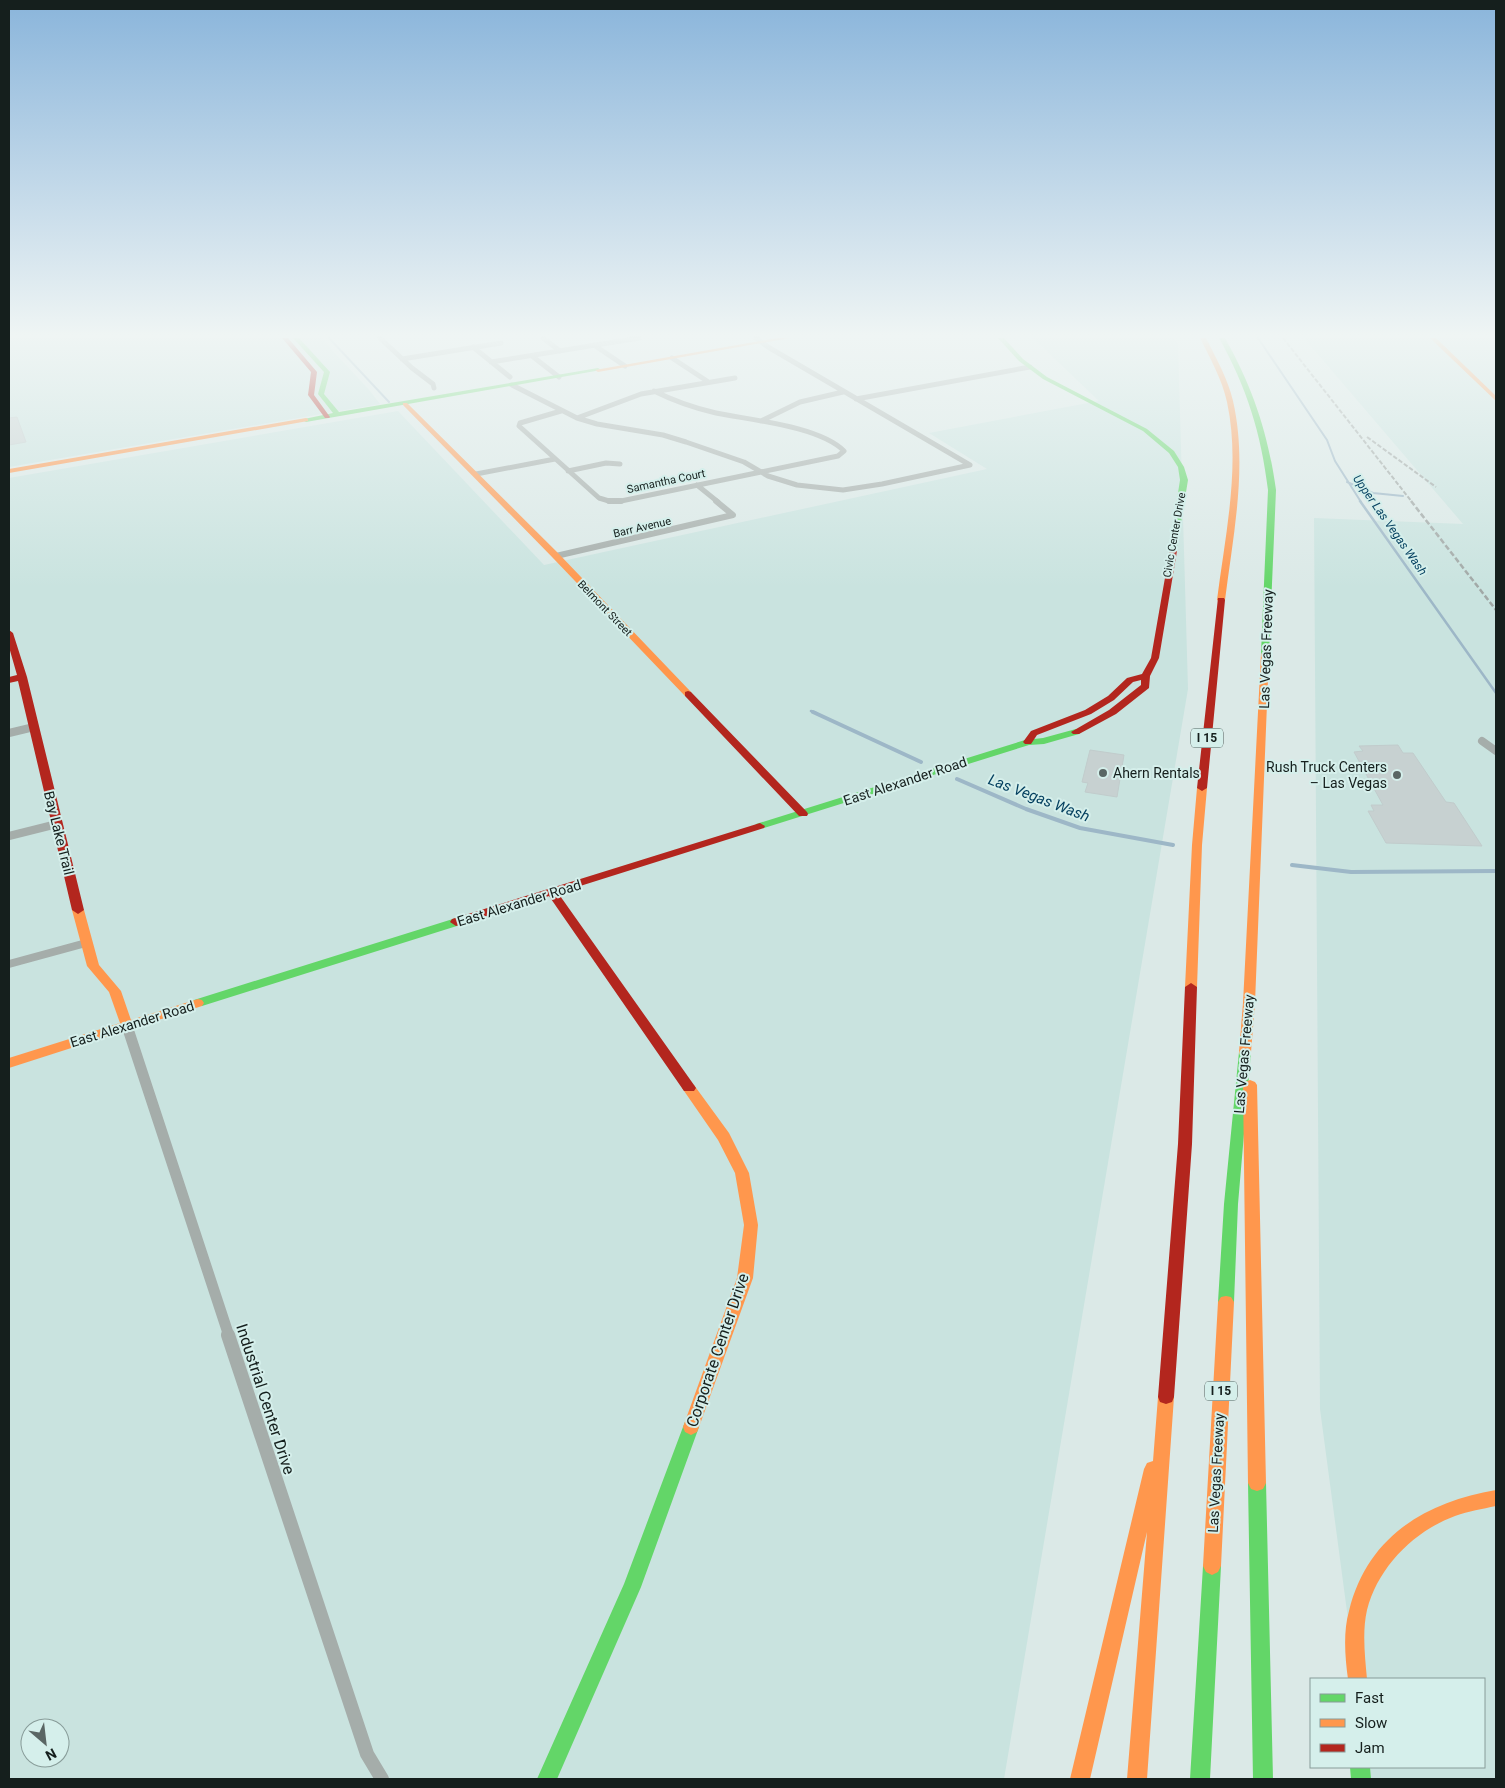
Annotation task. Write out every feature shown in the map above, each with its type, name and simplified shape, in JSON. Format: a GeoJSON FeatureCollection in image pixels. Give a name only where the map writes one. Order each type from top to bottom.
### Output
{"type":"FeatureCollection","features":[{"type":"Feature","properties":{"kind":"main road"},"geometry":{"type":"LineString","coordinates":[[9,471],[301,421]]}},
{"type":"Feature","properties":{"kind":"main road","name":"Belmont Street"},"geometry":{"type":"LineString","coordinates":[[423,421],[556,556],[803,814]]}},
{"type":"Feature","properties":{"kind":"main road","name":"Civic Center Drive"},"geometry":{"type":"LineString","coordinates":[[1129,421],[1142,428],[1166,446],[1180,464],[1184,480],[1155,658],[1145,676]]}},
{"type":"Feature","properties":{"kind":"main road","name":"I 15"},"geometry":{"type":"LineString","coordinates":[[1137,1779],[1185,1144],[1197,845],[1236,466],[1233,421]]}},
{"type":"Feature","properties":{"kind":"main road","name":"Las Vegas Freeway"},"geometry":{"type":"LineString","coordinates":[[1200,1779],[1231,1204],[1248,1003],[1272,490],[1268,449],[1262,421]]}},
{"type":"Feature","properties":{"kind":"main road","name":"Bay Lake Trail"},"geometry":{"type":"LineString","coordinates":[[9,633],[22,677],[86,943],[93,966],[115,991],[127,1026]]}},
{"type":"Feature","properties":{"kind":"main road","name":"East Alexander Road"},"geometry":{"type":"LineString","coordinates":[[9,1063],[1028,742],[1034,733],[1088,712],[1111,698],[1130,680],[1145,676]]}},
{"type":"Feature","properties":{"kind":"main road"},"geometry":{"type":"LineString","coordinates":[[9,680],[22,677]]}},
{"type":"Feature","properties":{"kind":"main road","name":"Corporate Center Drive"},"geometry":{"type":"LineString","coordinates":[[547,1779],[632,1587],[745,1278],[751,1225],[742,1173],[724,1137],[552,893]]}},
{"type":"Feature","properties":{"kind":"main road"},"geometry":{"type":"LineString","coordinates":[[1248,1003],[1263,1779]]}},
{"type":"Feature","properties":{"kind":"main road"},"geometry":{"type":"LineString","coordinates":[[1080,1779],[1165,1418]]}},
{"type":"Feature","properties":{"kind":"main road"},"geometry":{"type":"LineString","coordinates":[[1357,1678],[1355,1634],[1361,1599],[1374,1571],[1391,1547],[1433,1516],[1460,1505],[1496,1498]]}},
{"type":"Feature","properties":{"kind":"street"},"geometry":{"type":"LineString","coordinates":[[524,421],[519,426],[599,498],[609,501]]}},
{"type":"Feature","properties":{"kind":"street"},"geometry":{"type":"LineString","coordinates":[[593,421],[686,442],[744,462],[778,480],[797,485],[843,490],[882,484],[970,465],[895,421]]}},
{"type":"Feature","properties":{"kind":"street"},"geometry":{"type":"LineString","coordinates":[[762,421],[812,434],[840,446],[844,451]]}},
{"type":"Feature","properties":{"kind":"street","name":"Samantha Court"},"geometry":{"type":"LineString","coordinates":[[609,501],[621,501],[838,456],[844,451]]}},
{"type":"Feature","properties":{"kind":"street"},"geometry":{"type":"LineString","coordinates":[[476,474],[555,459]]}},
{"type":"Feature","properties":{"kind":"street"},"geometry":{"type":"LineString","coordinates":[[568,471],[606,463],[620,464]]}},
{"type":"Feature","properties":{"kind":"street"},"geometry":{"type":"LineString","coordinates":[[697,485],[733,514]]}},
{"type":"Feature","properties":{"kind":"street","name":"Barr Avenue"},"geometry":{"type":"LineString","coordinates":[[556,556],[726,518],[733,514]]}},
{"type":"Feature","properties":{"kind":"street"},"geometry":{"type":"LineString","coordinates":[[9,733],[34,727]]}},
{"type":"Feature","properties":{"kind":"street"},"geometry":{"type":"LineString","coordinates":[[1482,741],[1496,751]]}},
{"type":"Feature","properties":{"kind":"street"},"geometry":{"type":"LineString","coordinates":[[9,836],[57,824]]}},
{"type":"Feature","properties":{"kind":"street"},"geometry":{"type":"LineString","coordinates":[[9,964],[86,943]]}},
{"type":"Feature","properties":{"kind":"street","name":"Industrial Center Drive"},"geometry":{"type":"LineString","coordinates":[[127,1026],[152,1108],[367,1754],[382,1779]]}},
{"type":"Feature","properties":{"kind":"shaded area"},"geometry":{"type":"Polygon","coordinates":[[[9,421],[277,421],[9,467],[9,421]]]}},
{"type":"Feature","properties":{"kind":"shaded area"},"geometry":{"type":"Polygon","coordinates":[[[337,421],[408,421],[544,565],[987,469],[929,433],[990,421],[1180,421],[1188,689],[1004,1779],[9,1779],[9,478],[337,421]]]}},
{"type":"Feature","properties":{"kind":"shaded area"},"geometry":{"type":"Polygon","coordinates":[[[1375,421],[1496,421],[1496,1779],[1369,1779],[1367,1768],[1485,1768],[1485,1678],[1356,1678],[1320,1409],[1314,518],[1463,524],[1375,421]]]}},
{"type":"Feature","properties":{"kind":"building"},"geometry":{"type":"Polygon","coordinates":[[[9,421],[19,421],[26,442],[9,445],[9,421]]]}},
{"type":"Feature","properties":{"kind":"building","name":"Rush Truck Centers – Las Vegas"},"geometry":{"type":"Polygon","coordinates":[[[1398,745],[1403,753],[1413,753],[1446,802],[1454,803],[1482,846],[1386,843],[1368,811],[1374,811],[1371,805],[1383,805],[1354,752],[1363,751],[1359,746],[1398,745]]]}},
{"type":"Feature","properties":{"kind":"building","name":"Ahern Rentals"},"geometry":{"type":"Polygon","coordinates":[[[1090,750],[1124,755],[1117,797],[1085,792],[1088,783],[1082,782],[1090,750]]]}},
{"type":"Feature","properties":{"kind":"waterway","name":"Upper Las Vegas Wash"},"geometry":{"type":"LineString","coordinates":[[1314,421],[1327,440],[1335,461],[1349,483]]}},
{"type":"Feature","properties":{"kind":"waterway"},"geometry":{"type":"LineString","coordinates":[[1349,483],[1373,493],[1403,496]]}},
{"type":"Feature","properties":{"kind":"waterway","name":"Upper Las Vegas Wash"},"geometry":{"type":"LineString","coordinates":[[1349,483],[1361,502]]}},
{"type":"Feature","properties":{"kind":"waterway","name":"Upper Las Vegas Wash"},"geometry":{"type":"LineString","coordinates":[[1360,501],[1496,693]]}},
{"type":"Feature","properties":{"kind":"waterway","name":"Las Vegas Wash"},"geometry":{"type":"LineString","coordinates":[[811,711],[816,713]]}},
{"type":"Feature","properties":{"kind":"waterway","name":"Las Vegas Wash"},"geometry":{"type":"LineString","coordinates":[[813,712],[921,762]]}},
{"type":"Feature","properties":{"kind":"waterway","name":"Las Vegas Wash"},"geometry":{"type":"LineString","coordinates":[[957,779],[1026,809],[1080,828],[1173,845]]}},
{"type":"Feature","properties":{"kind":"waterway","name":"Las Vegas Wash"},"geometry":{"type":"LineString","coordinates":[[1292,865],[1351,872],[1496,871]]}},
{"type":"Feature","properties":{"kind":"railway"},"geometry":{"type":"LineString","coordinates":[[1349,421],[1412,502]]}},
{"type":"Feature","properties":{"kind":"railway"},"geometry":{"type":"LineString","coordinates":[[1367,437],[1436,487]]}},
{"type":"Feature","properties":{"kind":"railway"},"geometry":{"type":"LineString","coordinates":[[1411,501],[1496,610]]}},
{"type":"Feature","properties":{"kind":"traffic: fast"},"geometry":{"type":"LineString","coordinates":[[1129,421],[1145,430],[1172,452],[1181,467],[1184,480],[1173,551]]}},
{"type":"Feature","properties":{"kind":"traffic: fast"},"geometry":{"type":"LineString","coordinates":[[1259,421],[1266,448],[1272,490],[1265,654]]}},
{"type":"Feature","properties":{"kind":"traffic: fast"},"geometry":{"type":"LineString","coordinates":[[760,826],[1028,742],[1044,741],[1076,732]]}},
{"type":"Feature","properties":{"kind":"traffic: fast"},"geometry":{"type":"LineString","coordinates":[[198,1003],[456,922]]}},
{"type":"Feature","properties":{"kind":"traffic: fast"},"geometry":{"type":"LineString","coordinates":[[1226,1302],[1231,1204],[1245,1052]]}},
{"type":"Feature","properties":{"kind":"traffic: fast"},"geometry":{"type":"LineString","coordinates":[[547,1779],[632,1587],[691,1427]]}},
{"type":"Feature","properties":{"kind":"traffic: fast"},"geometry":{"type":"LineString","coordinates":[[1257,1483],[1263,1779]]}},
{"type":"Feature","properties":{"kind":"traffic: fast"},"geometry":{"type":"LineString","coordinates":[[1200,1779],[1212,1566]]}},
{"type":"Feature","properties":{"kind":"traffic: fast"},"geometry":{"type":"LineString","coordinates":[[1360,1768],[1361,1779]]}},
{"type":"Feature","properties":{"kind":"traffic: slow"},"geometry":{"type":"LineString","coordinates":[[9,471],[298,421]]}},
{"type":"Feature","properties":{"kind":"traffic: slow"},"geometry":{"type":"LineString","coordinates":[[422,421],[556,556],[688,694]]}},
{"type":"Feature","properties":{"kind":"traffic: slow"},"geometry":{"type":"LineString","coordinates":[[1221,600],[1231,526],[1235,474],[1234,421]]}},
{"type":"Feature","properties":{"kind":"traffic: slow"},"geometry":{"type":"LineString","coordinates":[[1245,1052],[1249,1003],[1265,654]]}},
{"type":"Feature","properties":{"kind":"traffic: slow"},"geometry":{"type":"LineString","coordinates":[[1191,987],[1197,845],[1202,788]]}},
{"type":"Feature","properties":{"kind":"traffic: slow"},"geometry":{"type":"LineString","coordinates":[[78,910],[93,966],[115,991],[127,1026]]}},
{"type":"Feature","properties":{"kind":"traffic: slow"},"geometry":{"type":"LineString","coordinates":[[9,1063],[198,1003]]}},
{"type":"Feature","properties":{"kind":"traffic: slow"},"geometry":{"type":"LineString","coordinates":[[1250,1085],[1257,1483]]}},
{"type":"Feature","properties":{"kind":"traffic: slow"},"geometry":{"type":"LineString","coordinates":[[689,1088],[724,1137],[742,1173],[751,1225],[745,1278],[691,1427]]}},
{"type":"Feature","properties":{"kind":"traffic: slow"},"geometry":{"type":"LineString","coordinates":[[1212,1566],[1226,1302]]}},
{"type":"Feature","properties":{"kind":"traffic: slow"},"geometry":{"type":"LineString","coordinates":[[1137,1779],[1166,1397]]}},
{"type":"Feature","properties":{"kind":"traffic: slow"},"geometry":{"type":"LineString","coordinates":[[1080,1779],[1153,1469]]}},
{"type":"Feature","properties":{"kind":"traffic: slow"},"geometry":{"type":"LineString","coordinates":[[1357,1678],[1355,1645],[1358,1611],[1365,1588],[1391,1548],[1409,1532],[1429,1519],[1450,1509],[1496,1498]]}},
{"type":"Feature","properties":{"kind":"traffic: jam"},"geometry":{"type":"LineString","coordinates":[[1145,676],[1155,658],[1173,551]]}},
{"type":"Feature","properties":{"kind":"traffic: jam"},"geometry":{"type":"LineString","coordinates":[[1202,788],[1221,600]]}},
{"type":"Feature","properties":{"kind":"traffic: jam"},"geometry":{"type":"LineString","coordinates":[[9,633],[22,677],[78,910]]}},
{"type":"Feature","properties":{"kind":"traffic: jam"},"geometry":{"type":"LineString","coordinates":[[1028,742],[1034,733],[1088,712],[1111,698],[1130,680],[1145,676]]}},
{"type":"Feature","properties":{"kind":"traffic: jam"},"geometry":{"type":"LineString","coordinates":[[1076,732],[1104,717],[1138,693],[1146,686],[1145,676]]}},
{"type":"Feature","properties":{"kind":"traffic: jam"},"geometry":{"type":"LineString","coordinates":[[9,680],[22,677]]}},
{"type":"Feature","properties":{"kind":"traffic: jam"},"geometry":{"type":"LineString","coordinates":[[688,694],[803,814]]}},
{"type":"Feature","properties":{"kind":"traffic: jam"},"geometry":{"type":"LineString","coordinates":[[456,922],[760,826]]}},
{"type":"Feature","properties":{"kind":"traffic: jam"},"geometry":{"type":"LineString","coordinates":[[552,893],[689,1088]]}},
{"type":"Feature","properties":{"kind":"traffic: jam"},"geometry":{"type":"LineString","coordinates":[[1166,1397],[1185,1144],[1191,987]]}},
{"type":"Feature","properties":{"kind":"place","name":"Ahern Rentals"},"geometry":{"type":"Point","coordinates":[1103,773]}},
{"type":"Feature","properties":{"kind":"place","name":"Rush Truck Centers – Las Vegas"},"geometry":{"type":"Point","coordinates":[1397,775]}}]}
